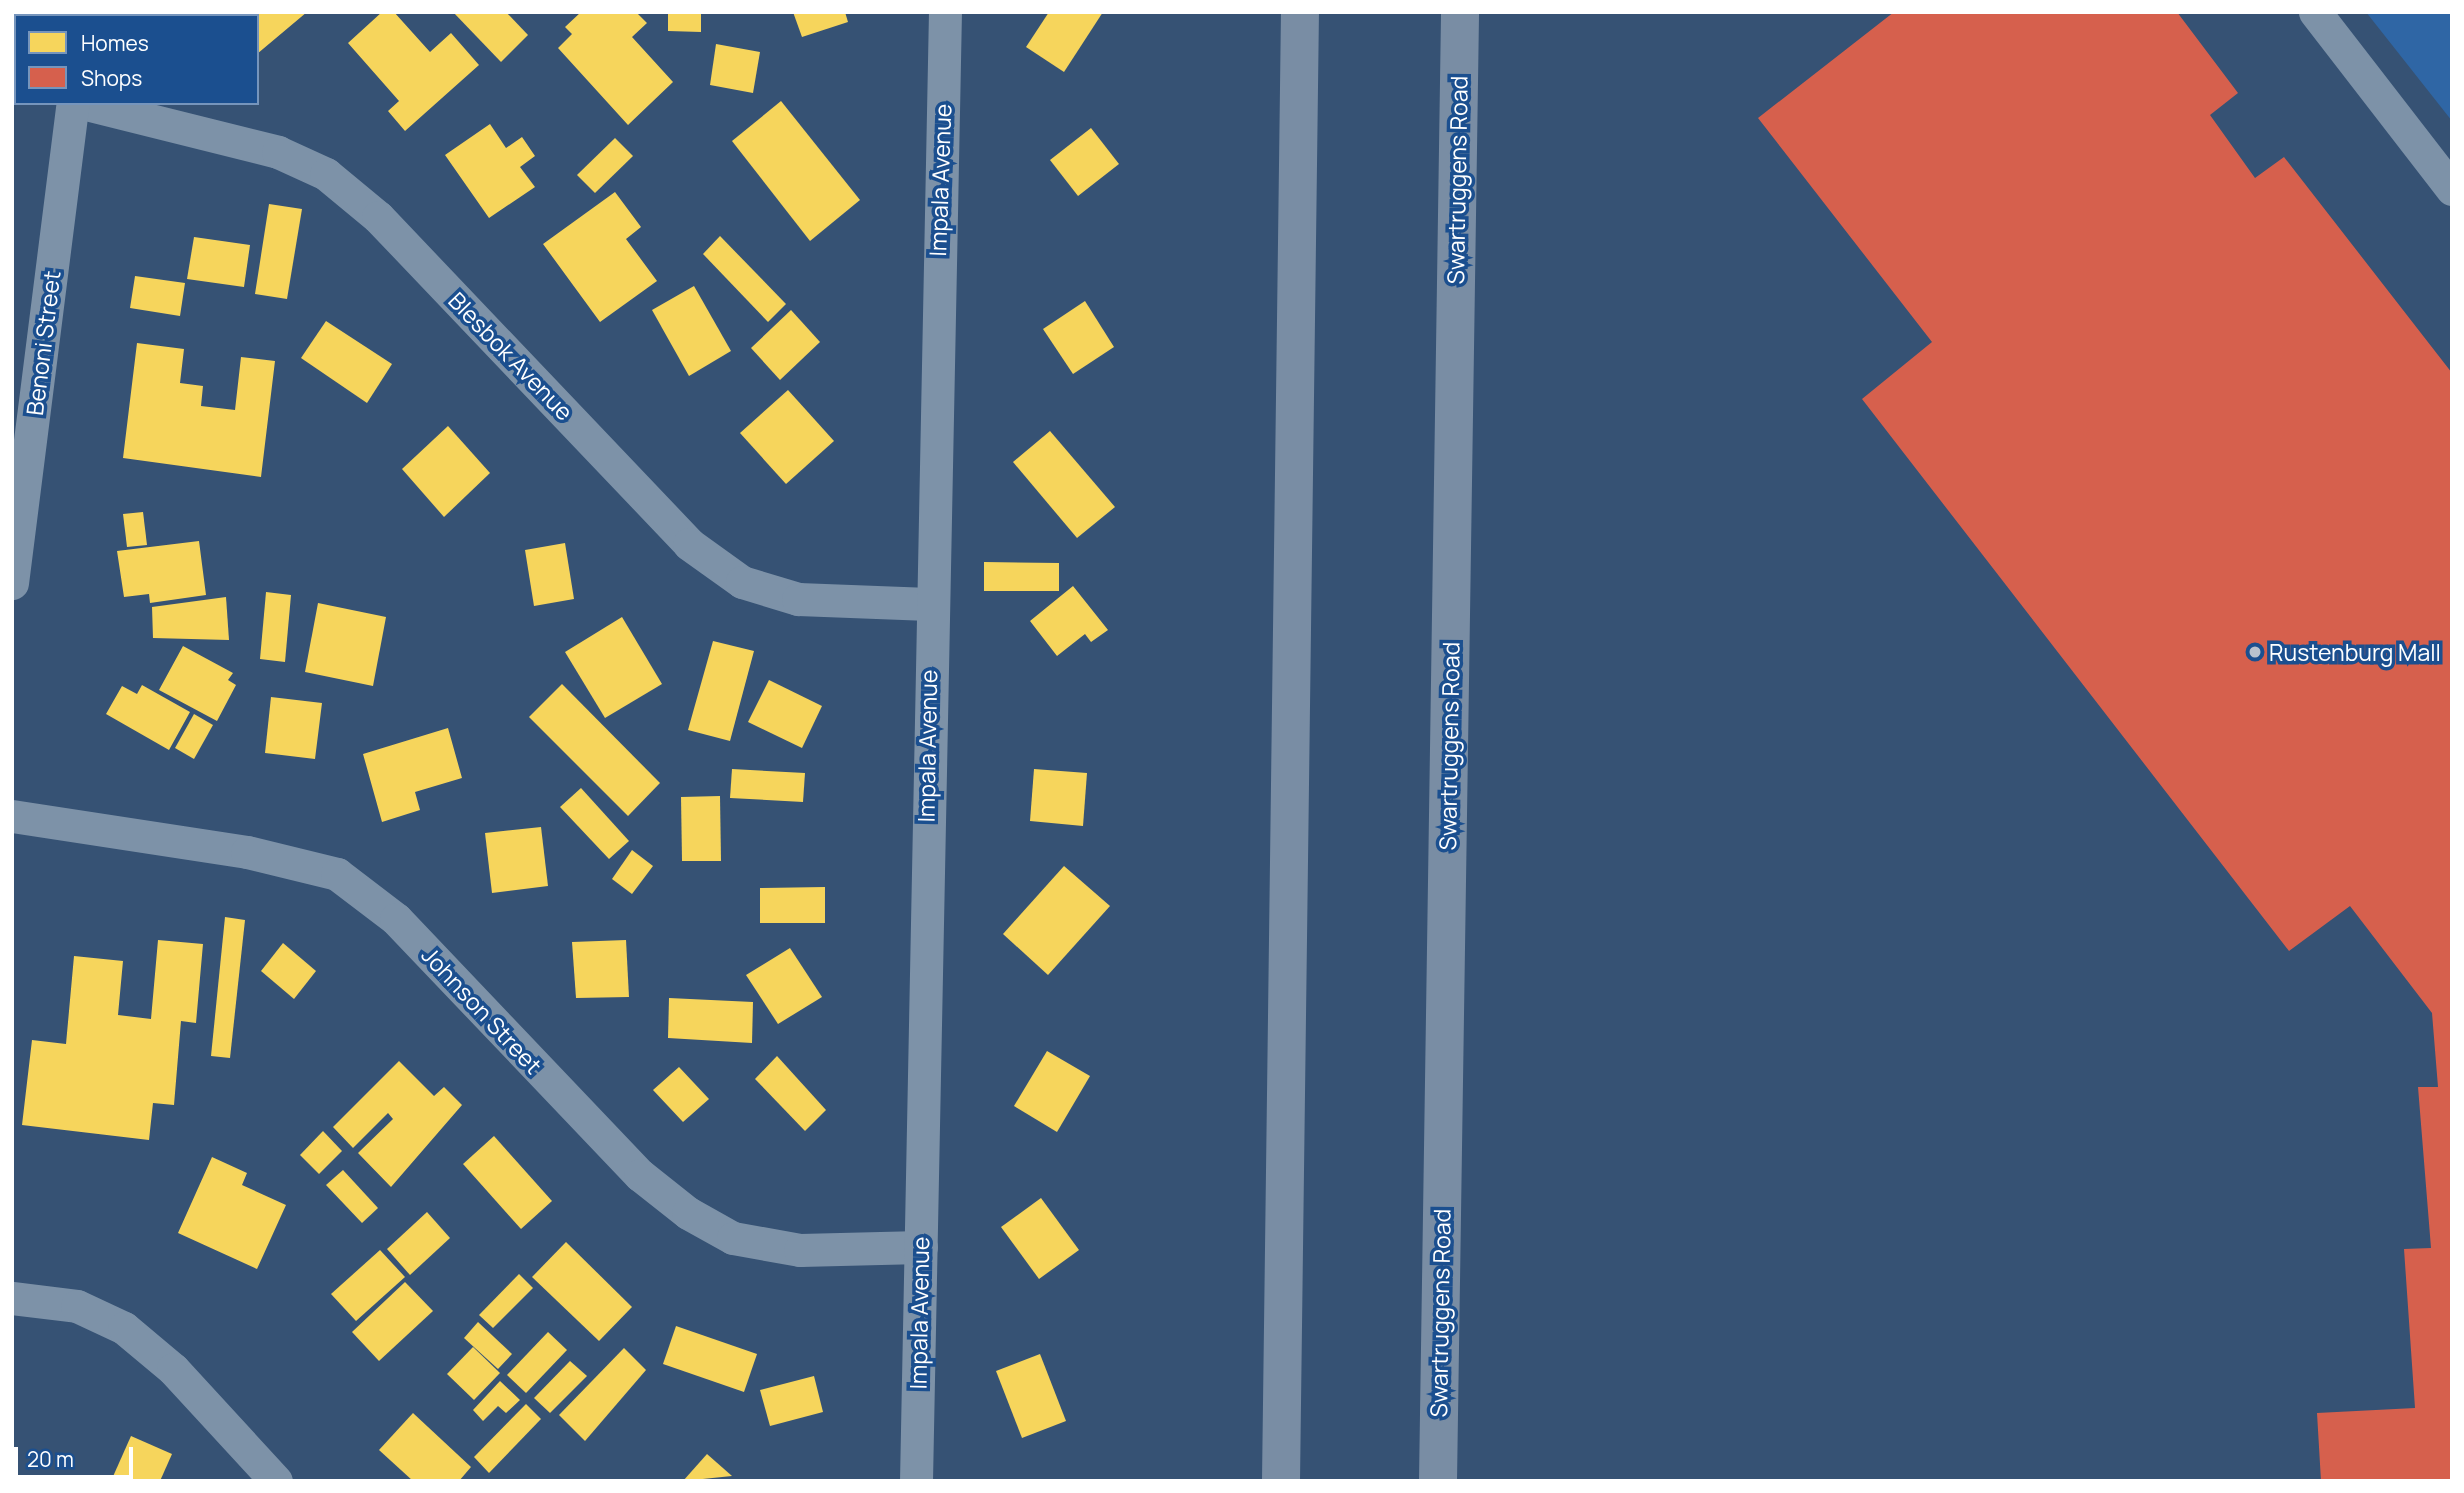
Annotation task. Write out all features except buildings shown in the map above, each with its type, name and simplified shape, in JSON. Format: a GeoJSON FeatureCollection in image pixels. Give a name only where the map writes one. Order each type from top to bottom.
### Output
{"type":"FeatureCollection","features":[{"type":"Feature","properties":{"kind":"main road"},"geometry":{"type":"LineString","coordinates":[[1280,1481],[1300,12]]}},
{"type":"Feature","properties":{"kind":"main road","name":"Swartruggens Road"},"geometry":{"type":"LineString","coordinates":[[1438,1481],[1460,12]]}},
{"type":"Feature","properties":{"kind":"street","name":"Impala Avenue"},"geometry":{"type":"LineString","coordinates":[[916,1481],[929,604],[945,12]]}},
{"type":"Feature","properties":{"kind":"street"},"geometry":{"type":"LineString","coordinates":[[2315,12],[2452,189]]}},
{"type":"Feature","properties":{"kind":"street","name":"Benoni Street"},"geometry":{"type":"LineString","coordinates":[[12,583],[73,105]]}},
{"type":"Feature","properties":{"kind":"street","name":"Blesbok Avenue"},"geometry":{"type":"LineString","coordinates":[[90,105],[278,152],[326,174],[378,217],[689,544],[742,582],[798,599],[929,604]]}},
{"type":"Feature","properties":{"kind":"street","name":"Johnson Street"},"geometry":{"type":"LineString","coordinates":[[12,816],[247,852],[337,874],[396,919],[640,1175],[688,1213],[733,1238],[800,1250],[921,1247]]}},
{"type":"Feature","properties":{"kind":"street"},"geometry":{"type":"LineString","coordinates":[[12,1298],[77,1306],[124,1328],[173,1369],[276,1481]]}},
{"type":"Feature","properties":{"kind":"shaded area"},"geometry":{"type":"Polygon","coordinates":[[[2366,12],[2452,12],[2452,121],[2366,12]]]}},
{"type":"Feature","properties":{"kind":"place","name":"Rustenburg Mall"},"geometry":{"type":"Point","coordinates":[2255,652]}}]}
